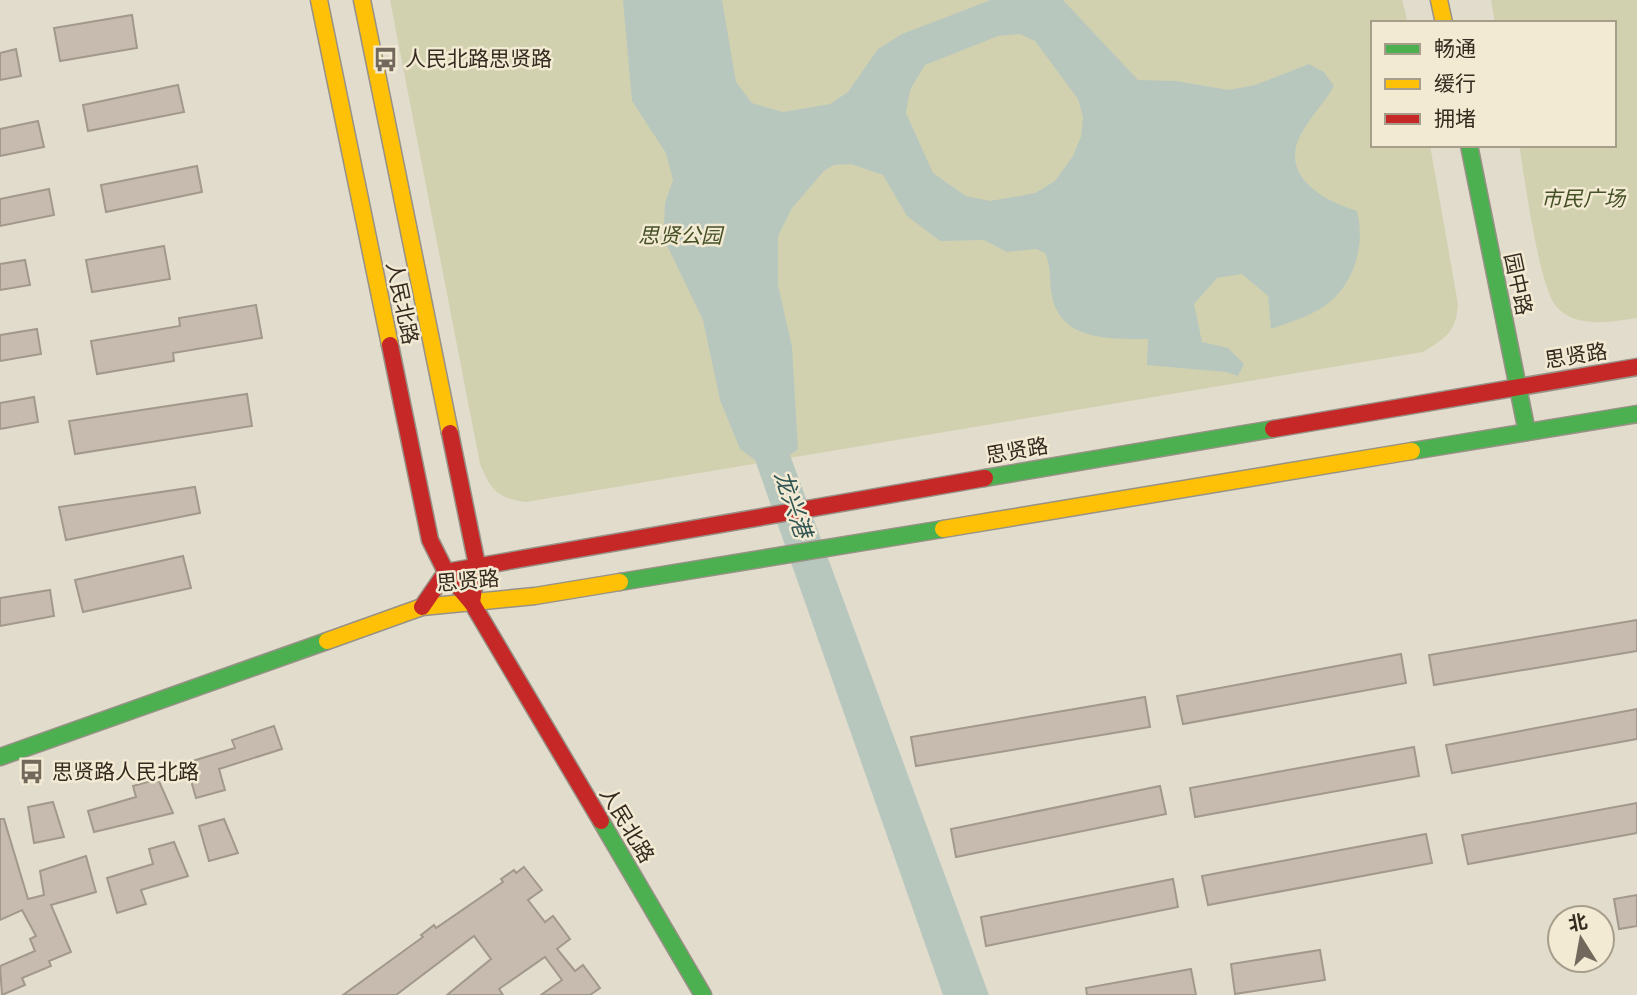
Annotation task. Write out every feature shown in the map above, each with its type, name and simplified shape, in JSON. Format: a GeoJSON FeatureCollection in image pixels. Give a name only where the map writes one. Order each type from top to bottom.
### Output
{"type":"FeatureCollection","features":[{"type":"Feature","properties":{"kind":"main road","name":"人民北路"},"geometry":{"type":"LineString","coordinates":[[319,0],[430,540],[446,572],[472,603],[703,995]]}},
{"type":"Feature","properties":{"kind":"main road","name":"人民北路"},"geometry":{"type":"LineString","coordinates":[[362,0],[477,565],[472,603]]}},
{"type":"Feature","properties":{"kind":"main road"},"geometry":{"type":"LineString","coordinates":[[1439,0],[1444,21]]}},
{"type":"Feature","properties":{"kind":"main road","name":"园中路"},"geometry":{"type":"LineString","coordinates":[[1469,147],[1527,432]]}},
{"type":"Feature","properties":{"kind":"main road","name":"思贤路"},"geometry":{"type":"LineString","coordinates":[[422,607],[446,572],[477,565],[1637,367]]}},
{"type":"Feature","properties":{"kind":"main road","name":"思贤路"},"geometry":{"type":"LineString","coordinates":[[0,757],[422,607],[472,603],[780,555],[1637,414]]}},
{"type":"Feature","properties":{"kind":"green space","name":"思贤公园"},"geometry":{"type":"Polygon","coordinates":[[[390,0],[1402,0],[1407,21],[1371,21],[1371,147],[1430,147],[1458,304],[1452,328],[1444,338],[1423,352],[526,502],[508,498],[496,491],[480,464],[390,0]]]}},
{"type":"Feature","properties":{"kind":"green space","name":"市民广场"},"geometry":{"type":"Polygon","coordinates":[[[1491,0],[1637,0],[1637,318],[1604,322],[1582,321],[1563,313],[1555,305],[1538,253],[1519,147],[1616,147],[1616,21],[1495,21],[1491,0]]]}},
{"type":"Feature","properties":{"kind":"water","name":"龙兴港"},"geometry":{"type":"Polygon","coordinates":[[[623,0],[722,0],[736,82],[752,103],[783,112],[830,104],[848,92],[878,49],[902,34],[991,0],[1063,0],[1138,80],[1176,81],[1229,90],[1255,85],[1309,64],[1324,72],[1334,86],[1300,136],[1295,151],[1296,164],[1301,175],[1319,194],[1357,211],[1360,235],[1356,260],[1347,282],[1325,306],[1271,329],[1268,296],[1242,274],[1217,278],[1194,304],[1202,342],[1228,348],[1244,364],[1238,376],[1226,372],[1147,365],[1148,339],[1101,337],[1074,328],[1063,319],[1055,307],[1045,253],[1036,249],[1007,252],[984,240],[940,241],[907,216],[883,175],[851,164],[834,165],[824,171],[792,208],[778,236],[778,285],[792,347],[798,449],[790,455],[989,995],[943,995],[755,460],[740,449],[720,400],[703,320],[663,237],[665,203],[673,180],[666,153],[632,101],[623,0]],[[1020,34],[998,36],[925,65],[910,90],[906,113],[933,173],[966,196],[990,201],[1035,193],[1055,181],[1073,156],[1081,137],[1083,117],[1078,99],[1035,41],[1020,34]]]}},
{"type":"Feature","properties":{"kind":"building"},"geometry":{"type":"Polygon","coordinates":[[[132,15],[137,48],[60,61],[54,28],[132,15]]]}},
{"type":"Feature","properties":{"kind":"building"},"geometry":{"type":"Polygon","coordinates":[[[16,49],[21,76],[0,80],[0,53],[16,49]]]}},
{"type":"Feature","properties":{"kind":"building"},"geometry":{"type":"Polygon","coordinates":[[[178,85],[184,112],[88,131],[83,105],[178,85]]]}},
{"type":"Feature","properties":{"kind":"building"},"geometry":{"type":"Polygon","coordinates":[[[38,121],[44,147],[0,156],[0,129],[38,121]]]}},
{"type":"Feature","properties":{"kind":"building"},"geometry":{"type":"Polygon","coordinates":[[[197,166],[202,192],[106,212],[101,185],[197,166]]]}},
{"type":"Feature","properties":{"kind":"building"},"geometry":{"type":"Polygon","coordinates":[[[49,189],[54,215],[0,226],[0,199],[49,189]]]}},
{"type":"Feature","properties":{"kind":"building"},"geometry":{"type":"Polygon","coordinates":[[[164,246],[170,279],[92,292],[86,260],[164,246]]]}},
{"type":"Feature","properties":{"kind":"building"},"geometry":{"type":"Polygon","coordinates":[[[25,260],[30,285],[0,290],[0,264],[25,260]]]}},
{"type":"Feature","properties":{"kind":"building"},"geometry":{"type":"Polygon","coordinates":[[[256,305],[262,338],[173,353],[174,361],[97,374],[91,341],[180,326],[179,318],[256,305]]]}},
{"type":"Feature","properties":{"kind":"building"},"geometry":{"type":"Polygon","coordinates":[[[37,329],[41,354],[0,361],[0,335],[37,329]]]}},
{"type":"Feature","properties":{"kind":"building"},"geometry":{"type":"Polygon","coordinates":[[[247,394],[252,426],[75,454],[69,421],[247,394]]]}},
{"type":"Feature","properties":{"kind":"building"},"geometry":{"type":"Polygon","coordinates":[[[34,397],[38,422],[0,429],[0,403],[34,397]]]}},
{"type":"Feature","properties":{"kind":"building"},"geometry":{"type":"Polygon","coordinates":[[[195,487],[200,513],[66,540],[59,507],[195,487]]]}},
{"type":"Feature","properties":{"kind":"building"},"geometry":{"type":"Polygon","coordinates":[[[183,556],[191,588],[83,612],[75,580],[183,556]]]}},
{"type":"Feature","properties":{"kind":"building"},"geometry":{"type":"Polygon","coordinates":[[[50,590],[54,616],[0,626],[0,598],[50,590]]]}},
{"type":"Feature","properties":{"kind":"building"},"geometry":{"type":"Polygon","coordinates":[[[1637,620],[1637,651],[1434,685],[1429,655],[1637,620]]]}},
{"type":"Feature","properties":{"kind":"building"},"geometry":{"type":"Polygon","coordinates":[[[1401,654],[1406,683],[1183,724],[1177,696],[1401,654]]]}},
{"type":"Feature","properties":{"kind":"building"},"geometry":{"type":"Polygon","coordinates":[[[1145,697],[1150,727],[916,766],[911,737],[1145,697]]]}},
{"type":"Feature","properties":{"kind":"building"},"geometry":{"type":"Polygon","coordinates":[[[1637,709],[1637,739],[1452,773],[1446,745],[1637,709]]]}},
{"type":"Feature","properties":{"kind":"building"},"geometry":{"type":"Polygon","coordinates":[[[274,726],[282,749],[219,769],[225,790],[196,798],[186,763],[235,748],[232,740],[274,726]]]}},
{"type":"Feature","properties":{"kind":"building"},"geometry":{"type":"Polygon","coordinates":[[[1414,747],[1419,776],[1195,817],[1190,788],[1414,747]]]}},
{"type":"Feature","properties":{"kind":"building"},"geometry":{"type":"Polygon","coordinates":[[[158,779],[173,813],[94,832],[88,811],[136,797],[133,786],[158,779]]]}},
{"type":"Feature","properties":{"kind":"building"},"geometry":{"type":"Polygon","coordinates":[[[1160,786],[1166,814],[956,857],[951,829],[1160,786]]]}},
{"type":"Feature","properties":{"kind":"building"},"geometry":{"type":"Polygon","coordinates":[[[53,802],[64,837],[34,843],[28,807],[53,802]]]}},
{"type":"Feature","properties":{"kind":"building"},"geometry":{"type":"Polygon","coordinates":[[[1637,803],[1637,833],[1468,864],[1462,835],[1637,803]]]}},
{"type":"Feature","properties":{"kind":"building"},"geometry":{"type":"Polygon","coordinates":[[[0,819],[4,819],[28,899],[44,895],[40,871],[86,856],[96,892],[51,905],[71,952],[49,961],[51,966],[22,978],[25,985],[2,995],[0,966],[35,951],[30,939],[36,936],[22,910],[0,920],[0,819]]]}},
{"type":"Feature","properties":{"kind":"building"},"geometry":{"type":"Polygon","coordinates":[[[224,819],[238,853],[209,861],[199,826],[224,819]]]}},
{"type":"Feature","properties":{"kind":"building"},"geometry":{"type":"Polygon","coordinates":[[[1426,834],[1432,863],[1208,905],[1202,876],[1426,834]]]}},
{"type":"Feature","properties":{"kind":"building"},"geometry":{"type":"Polygon","coordinates":[[[174,842],[188,876],[141,890],[146,904],[117,913],[107,878],[153,864],[149,849],[174,842]]]}},
{"type":"Feature","properties":{"kind":"building"},"geometry":{"type":"Polygon","coordinates":[[[524,867],[542,890],[528,900],[545,922],[553,916],[570,939],[557,949],[575,971],[583,965],[600,988],[590,995],[541,995],[562,980],[545,957],[499,989],[503,995],[447,995],[491,959],[474,936],[396,995],[343,995],[423,937],[421,935],[434,925],[436,928],[503,882],[501,879],[524,867]]]}},
{"type":"Feature","properties":{"kind":"building"},"geometry":{"type":"Polygon","coordinates":[[[1173,879],[1178,907],[986,946],[981,917],[1173,879]]]}},
{"type":"Feature","properties":{"kind":"building"},"geometry":{"type":"Polygon","coordinates":[[[1637,895],[1637,926],[1619,929],[1614,899],[1637,895]]]}},
{"type":"Feature","properties":{"kind":"building"},"geometry":{"type":"Polygon","coordinates":[[[1320,950],[1325,980],[1235,994],[1231,964],[1320,950]]]}},
{"type":"Feature","properties":{"kind":"building"},"geometry":{"type":"Polygon","coordinates":[[[1191,969],[1196,995],[1087,995],[1086,988],[1191,969]]]}},
{"type":"Feature","properties":{"kind":"traffic: fast"},"geometry":{"type":"LineString","coordinates":[[1469,147],[1527,432]]}},
{"type":"Feature","properties":{"kind":"traffic: fast"},"geometry":{"type":"LineString","coordinates":[[1412,451],[1637,414]]}},
{"type":"Feature","properties":{"kind":"traffic: fast"},"geometry":{"type":"LineString","coordinates":[[985,478],[1273,429]]}},
{"type":"Feature","properties":{"kind":"traffic: fast"},"geometry":{"type":"LineString","coordinates":[[620,582],[943,529]]}},
{"type":"Feature","properties":{"kind":"traffic: fast"},"geometry":{"type":"LineString","coordinates":[[0,757],[327,641]]}},
{"type":"Feature","properties":{"kind":"traffic: fast"},"geometry":{"type":"LineString","coordinates":[[601,821],[703,995]]}},
{"type":"Feature","properties":{"kind":"traffic: slow"},"geometry":{"type":"LineString","coordinates":[[319,0],[390,345]]}},
{"type":"Feature","properties":{"kind":"traffic: slow"},"geometry":{"type":"LineString","coordinates":[[362,0],[450,433]]}},
{"type":"Feature","properties":{"kind":"traffic: slow"},"geometry":{"type":"LineString","coordinates":[[1439,0],[1444,21]]}},
{"type":"Feature","properties":{"kind":"traffic: slow"},"geometry":{"type":"LineString","coordinates":[[943,529],[1412,451]]}},
{"type":"Feature","properties":{"kind":"traffic: slow"},"geometry":{"type":"LineString","coordinates":[[327,641],[422,607],[535,596],[620,582]]}},
{"type":"Feature","properties":{"kind":"traffic: jam"},"geometry":{"type":"LineString","coordinates":[[390,345],[430,540],[446,572],[472,603],[601,821]]}},
{"type":"Feature","properties":{"kind":"traffic: jam"},"geometry":{"type":"LineString","coordinates":[[1273,429],[1637,367]]}},
{"type":"Feature","properties":{"kind":"traffic: jam"},"geometry":{"type":"LineString","coordinates":[[450,433],[477,565],[472,603]]}},
{"type":"Feature","properties":{"kind":"traffic: jam"},"geometry":{"type":"LineString","coordinates":[[422,607],[446,572],[985,478]]}},
{"type":"Feature","properties":{"kind":"place","name":"人民北路思贤路"},"geometry":{"type":"Point","coordinates":[385,59]}},
{"type":"Feature","properties":{"kind":"place","name":"思贤路人民北路"},"geometry":{"type":"Point","coordinates":[32,772]}}]}
